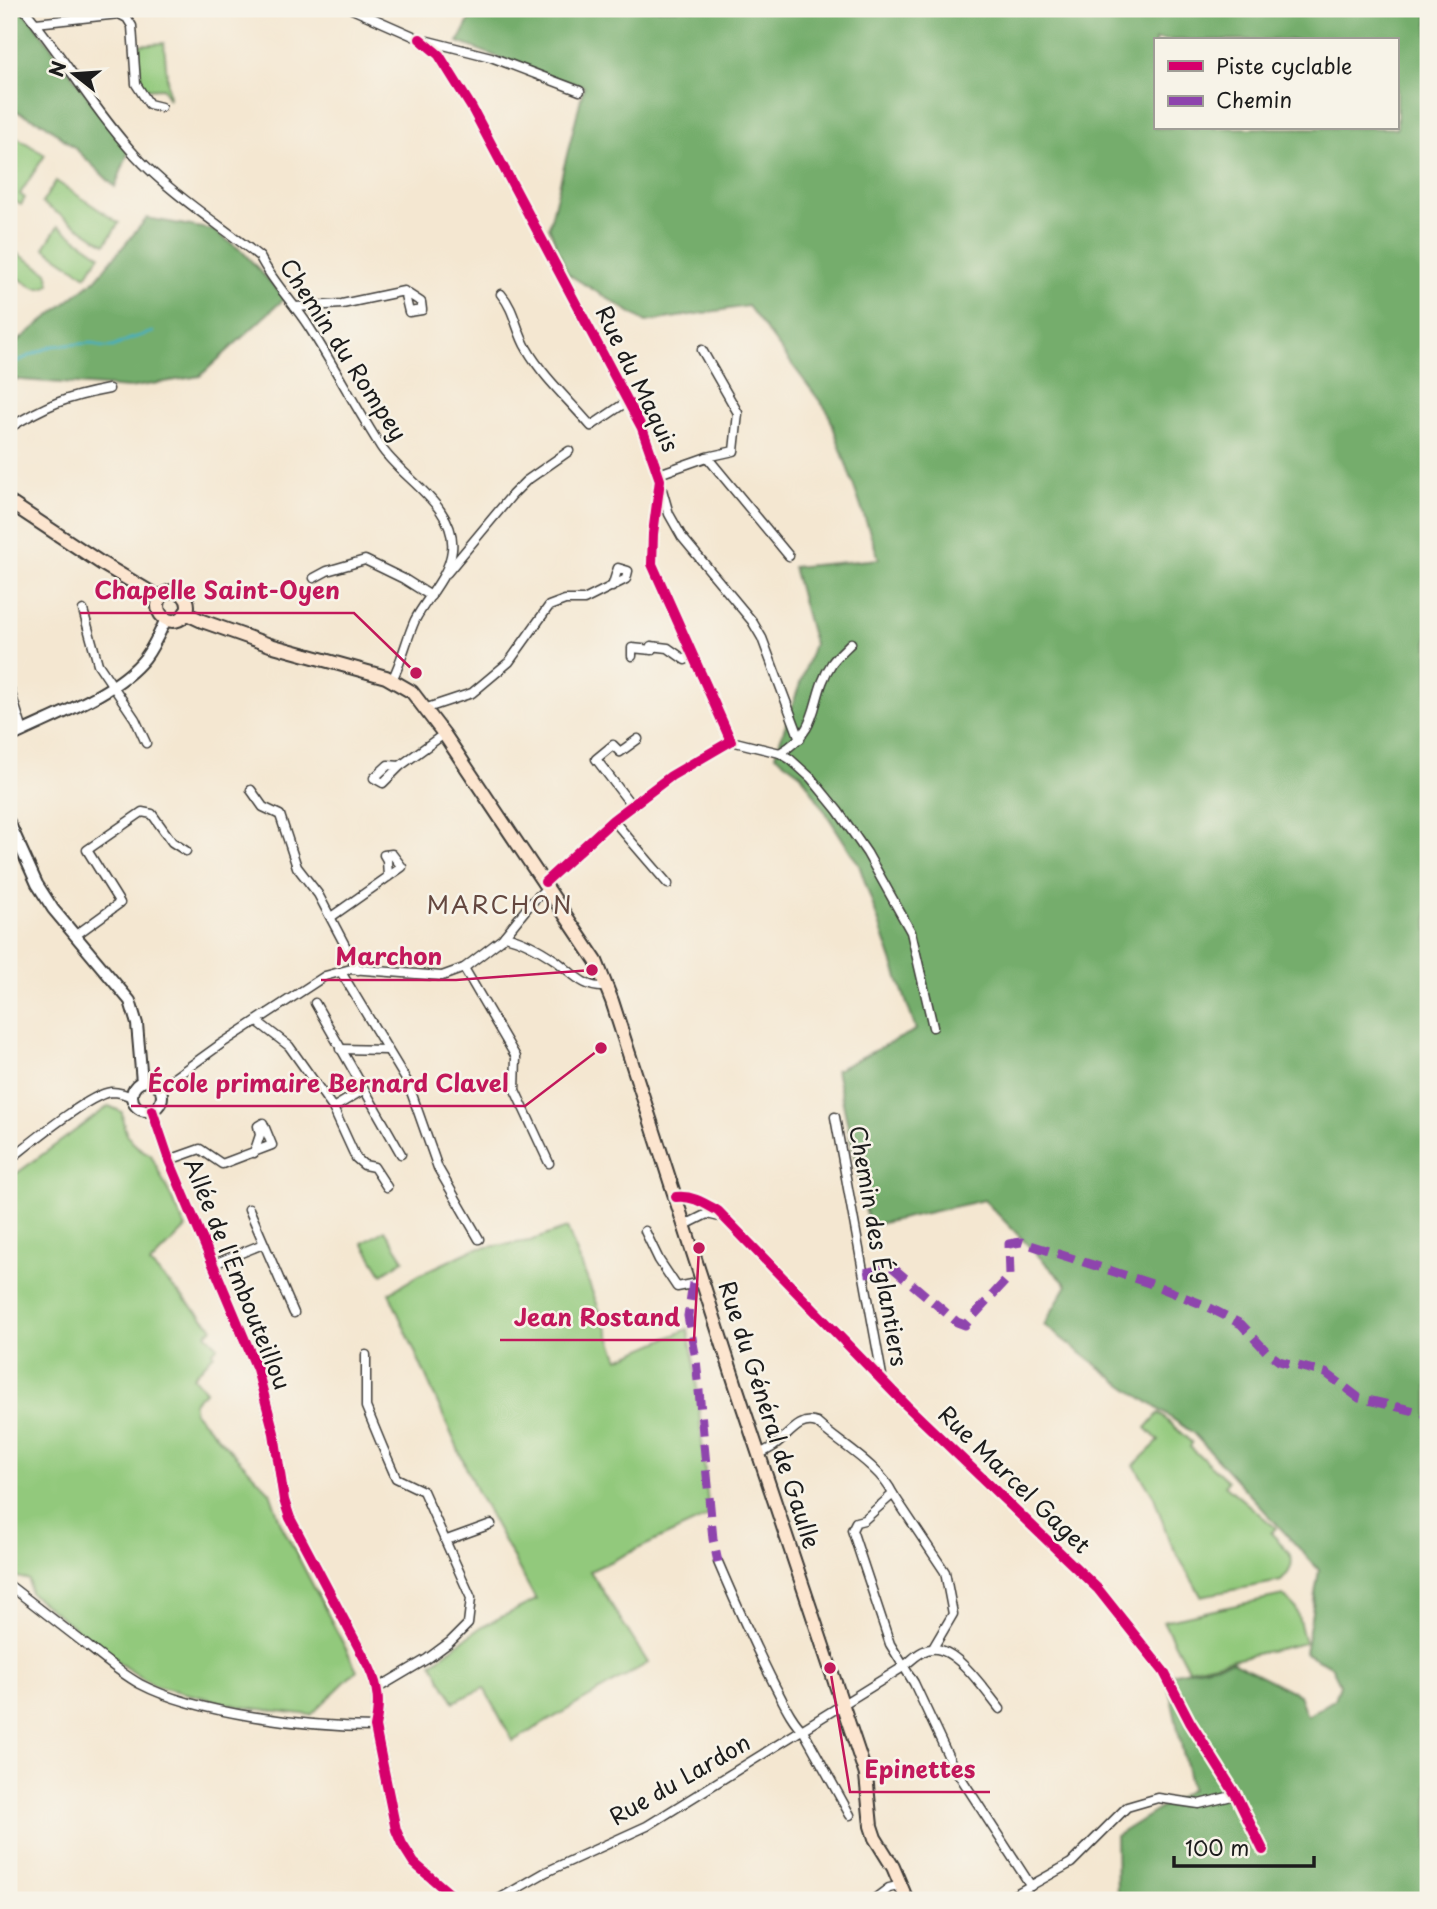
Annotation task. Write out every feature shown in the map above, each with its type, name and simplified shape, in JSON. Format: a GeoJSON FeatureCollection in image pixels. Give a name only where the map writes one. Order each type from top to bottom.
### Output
{"type":"FeatureCollection","features":[{"type":"Feature","properties":{"kind":"main road"},"geometry":{"type":"LineString","coordinates":[[9,502],[101,563],[160,598]]}},
{"type":"Feature","properties":{"kind":"main road"},"geometry":{"type":"LineString","coordinates":[[171,591],[180,593],[186,600],[186,613],[175,621],[166,619],[159,612],[160,598],[171,591]]}},
{"type":"Feature","properties":{"kind":"main road","name":"Rue du Général de Gaulle"},"geometry":{"type":"LineString","coordinates":[[186,613],[270,645],[393,680],[412,692],[427,708],[589,950],[607,987],[866,1775],[871,1826],[907,1900]]}},
{"type":"Feature","properties":{"kind":"street","name":"Chemin du Rompey"},"geometry":{"type":"LineString","coordinates":[[24,9],[137,157],[171,188],[260,257],[308,325],[383,450],[419,486],[444,517],[452,538],[452,551],[443,578],[409,633],[393,680]]}},
{"type":"Feature","properties":{"kind":"street"},"geometry":{"type":"LineString","coordinates":[[352,9],[420,39],[491,57],[580,91]]}},
{"type":"Feature","properties":{"kind":"street"},"geometry":{"type":"LineString","coordinates":[[36,23],[119,15],[127,18],[132,26],[136,84],[149,104],[161,107]]}},
{"type":"Feature","properties":{"kind":"street","name":"Rue du Maquis"},"geometry":{"type":"LineString","coordinates":[[420,39],[439,55],[457,82],[642,428],[659,477],[652,564],[731,741]]}},
{"type":"Feature","properties":{"kind":"street"},"geometry":{"type":"LineString","coordinates":[[295,307],[342,304],[404,291]]}},
{"type":"Feature","properties":{"kind":"street"},"geometry":{"type":"LineString","coordinates":[[500,294],[507,301],[525,346],[538,366],[591,425],[628,401]]}},
{"type":"Feature","properties":{"kind":"street"},"geometry":{"type":"LineString","coordinates":[[702,350],[738,413],[734,451],[707,457],[659,477],[669,514],[682,537],[752,621],[762,638],[800,739]]}},
{"type":"Feature","properties":{"kind":"street"},"geometry":{"type":"LineString","coordinates":[[9,428],[39,409],[69,397],[109,389]]}},
{"type":"Feature","properties":{"kind":"street"},"geometry":{"type":"LineString","coordinates":[[443,578],[512,495],[526,481],[569,451]]}},
{"type":"Feature","properties":{"kind":"street"},"geometry":{"type":"LineString","coordinates":[[707,457],[789,556]]}},
{"type":"Feature","properties":{"kind":"street"},"geometry":{"type":"LineString","coordinates":[[314,578],[327,571],[365,560],[404,579],[430,596]]}},
{"type":"Feature","properties":{"kind":"street"},"geometry":{"type":"LineString","coordinates":[[427,708],[472,693],[509,662],[549,606],[565,600],[584,600],[612,587]]}},
{"type":"Feature","properties":{"kind":"street"},"geometry":{"type":"LineString","coordinates":[[82,610],[98,664],[135,719],[146,743]]}},
{"type":"Feature","properties":{"kind":"street"},"geometry":{"type":"LineString","coordinates":[[9,738],[112,685],[146,657],[166,619]]}},
{"type":"Feature","properties":{"kind":"street"},"geometry":{"type":"LineString","coordinates":[[780,753],[800,739],[813,716],[832,662],[851,643]]}},
{"type":"Feature","properties":{"kind":"street"},"geometry":{"type":"LineString","coordinates":[[632,656],[632,648],[652,650],[652,646],[668,648],[685,660],[692,656]]}},
{"type":"Feature","properties":{"kind":"street"},"geometry":{"type":"LineString","coordinates":[[9,687],[23,731]]}},
{"type":"Feature","properties":{"kind":"street"},"geometry":{"type":"LineString","coordinates":[[400,766],[444,734]]}},
{"type":"Feature","properties":{"kind":"street"},"geometry":{"type":"LineString","coordinates":[[632,806],[596,758],[613,745],[620,752],[638,739]]}},
{"type":"Feature","properties":{"kind":"street"},"geometry":{"type":"LineString","coordinates":[[160,1088],[221,1044],[326,976],[358,970],[442,976],[464,968],[505,936],[546,885],[613,820],[671,776],[731,741],[780,753],[790,759],[818,787],[845,822],[911,932],[933,1027]]}},
{"type":"Feature","properties":{"kind":"street"},"geometry":{"type":"LineString","coordinates":[[251,790],[263,807],[280,815],[297,867],[318,894],[358,970]]}},
{"type":"Feature","properties":{"kind":"street"},"geometry":{"type":"LineString","coordinates":[[76,935],[120,903],[87,850],[142,812],[148,812],[172,842],[186,851]]}},
{"type":"Feature","properties":{"kind":"street"},"geometry":{"type":"LineString","coordinates":[[613,820],[668,884]]}},
{"type":"Feature","properties":{"kind":"street"},"geometry":{"type":"LineString","coordinates":[[9,822],[37,884],[54,909],[130,1001],[134,1009],[142,1083]]}},
{"type":"Feature","properties":{"kind":"street"},"geometry":{"type":"LineString","coordinates":[[331,917],[388,877]]}},
{"type":"Feature","properties":{"kind":"street"},"geometry":{"type":"LineString","coordinates":[[505,936],[522,940],[545,954],[587,986],[607,987]]}},
{"type":"Feature","properties":{"kind":"street"},"geometry":{"type":"LineString","coordinates":[[464,968],[516,1057],[515,1090],[550,1163]]}},
{"type":"Feature","properties":{"kind":"street"},"geometry":{"type":"LineString","coordinates":[[341,972],[408,1083],[438,1168],[479,1239]]}},
{"type":"Feature","properties":{"kind":"street"},"geometry":{"type":"LineString","coordinates":[[314,1003],[401,1154]]}},
{"type":"Feature","properties":{"kind":"street"},"geometry":{"type":"LineString","coordinates":[[258,1022],[289,1046],[333,1108],[356,1158],[364,1165],[374,1167],[387,1187]]}},
{"type":"Feature","properties":{"kind":"street"},"geometry":{"type":"LineString","coordinates":[[340,1049],[387,1050]]}},
{"type":"Feature","properties":{"kind":"street"},"geometry":{"type":"LineString","coordinates":[[132,1098],[133,1092],[142,1083],[149,1082],[160,1088]]}},
{"type":"Feature","properties":{"kind":"street"},"geometry":{"type":"LineString","coordinates":[[9,1160],[90,1101],[109,1092],[126,1094],[139,1109],[152,1110],[161,1101],[160,1088]]}},
{"type":"Feature","properties":{"kind":"street"},"geometry":{"type":"LineString","coordinates":[[333,1108],[363,1090]]}},
{"type":"Feature","properties":{"kind":"street","name":"Allée de l'Embouteillou"},"geometry":{"type":"LineString","coordinates":[[152,1110],[169,1160],[247,1342],[267,1401],[284,1500],[290,1518],[378,1688],[379,1708],[375,1727],[393,1815],[402,1844],[414,1863],[457,1900]]}},
{"type":"Feature","properties":{"kind":"street","name":"Chemin des Églantiers"},"geometry":{"type":"LineString","coordinates":[[835,1117],[883,1381]]}},
{"type":"Feature","properties":{"kind":"street"},"geometry":{"type":"LineString","coordinates":[[169,1160],[200,1149],[222,1164],[254,1153]]}},
{"type":"Feature","properties":{"kind":"street","name":"Rue Marcel Gaget"},"geometry":{"type":"LineString","coordinates":[[676,1197],[685,1196],[704,1202],[724,1218],[883,1381],[1098,1589],[1164,1672],[1190,1721],[1236,1795],[1263,1850]]}},
{"type":"Feature","properties":{"kind":"street"},"geometry":{"type":"LineString","coordinates":[[249,1209],[293,1313]]}},
{"type":"Feature","properties":{"kind":"street"},"geometry":{"type":"LineString","coordinates":[[685,1225],[707,1214],[724,1218]]}},
{"type":"Feature","properties":{"kind":"street"},"geometry":{"type":"LineString","coordinates":[[645,1230],[659,1260],[677,1287],[703,1282]]}},
{"type":"Feature","properties":{"kind":"street"},"geometry":{"type":"LineString","coordinates":[[214,1264],[263,1244]]}},
{"type":"Feature","properties":{"kind":"street"},"geometry":{"type":"LineString","coordinates":[[366,1355],[366,1407],[396,1478],[416,1486],[423,1492],[471,1598],[468,1624],[450,1642],[378,1688]]}},
{"type":"Feature","properties":{"kind":"street"},"geometry":{"type":"LineString","coordinates":[[759,1454],[775,1445],[802,1422],[810,1420],[880,1475],[945,1573],[953,1614],[933,1648],[965,1665],[1000,1709]]}},
{"type":"Feature","properties":{"kind":"street"},"geometry":{"type":"LineString","coordinates":[[893,1494],[864,1520],[856,1522],[852,1530],[890,1644],[914,1683],[952,1764],[1031,1886]]}},
{"type":"Feature","properties":{"kind":"street"},"geometry":{"type":"LineString","coordinates":[[447,1540],[491,1524]]}},
{"type":"Feature","properties":{"kind":"street"},"geometry":{"type":"LineString","coordinates":[[718,1562],[758,1654],[850,1815]]}},
{"type":"Feature","properties":{"kind":"street"},"geometry":{"type":"LineString","coordinates":[[9,1585],[124,1674],[154,1691],[229,1711],[330,1726],[375,1727]]}},
{"type":"Feature","properties":{"kind":"street","name":"Rue du Lardon"},"geometry":{"type":"LineString","coordinates":[[497,1900],[546,1871],[647,1826],[903,1667],[923,1651],[933,1648]]}},
{"type":"Feature","properties":{"kind":"street"},"geometry":{"type":"LineString","coordinates":[[1005,1900],[1071,1863],[1127,1807],[1158,1798],[1199,1804],[1236,1795]]}},
{"type":"Feature","properties":{"kind":"street"},"geometry":{"type":"LineString","coordinates":[[873,1900],[889,1888],[902,1885]]}},
{"type":"Feature","properties":{"kind":"green space"},"geometry":{"type":"Polygon","coordinates":[[[9,9],[23,9],[129,151],[115,187],[76,149],[45,124],[9,108],[9,9]]]}},
{"type":"Feature","properties":{"kind":"green space"},"geometry":{"type":"Polygon","coordinates":[[[475,9],[1428,9],[1428,1900],[1117,1900],[1116,1836],[1191,1789],[1166,1675],[1232,1661],[1299,1695],[1307,1716],[1335,1699],[1340,1684],[1331,1666],[1305,1653],[1319,1570],[1193,1433],[1120,1383],[1044,1325],[1067,1285],[984,1200],[869,1226],[836,1070],[916,1030],[859,865],[801,774],[775,755],[814,644],[793,567],[879,559],[828,412],[748,306],[646,322],[568,274],[549,227],[584,86],[553,78],[458,42],[475,9]]]}},
{"type":"Feature","properties":{"kind":"green space"},"geometry":{"type":"Polygon","coordinates":[[[164,43],[169,100],[163,88],[142,89],[136,45],[164,43]]]}},
{"type":"Feature","properties":{"kind":"green space"},"geometry":{"type":"Polygon","coordinates":[[[9,132],[45,155],[20,194],[25,198],[21,205],[9,198],[9,132]]]}},
{"type":"Feature","properties":{"kind":"green space"},"geometry":{"type":"Polygon","coordinates":[[[56,181],[119,223],[105,244],[42,203],[56,181]]]}},
{"type":"Feature","properties":{"kind":"green space"},"geometry":{"type":"Polygon","coordinates":[[[147,218],[213,230],[242,251],[285,298],[200,376],[129,388],[9,379],[9,348],[96,279],[147,218]]]}},
{"type":"Feature","properties":{"kind":"green space"},"geometry":{"type":"Polygon","coordinates":[[[58,226],[100,255],[86,276],[44,248],[58,226]]]}},
{"type":"Feature","properties":{"kind":"green space"},"geometry":{"type":"Polygon","coordinates":[[[12,250],[47,272],[50,284],[34,287],[9,271],[9,252],[12,250]]]}},
{"type":"Feature","properties":{"kind":"green space"},"geometry":{"type":"Polygon","coordinates":[[[109,1106],[122,1112],[129,1138],[151,1155],[186,1228],[150,1264],[213,1328],[206,1334],[218,1346],[193,1377],[206,1391],[194,1402],[194,1412],[270,1492],[281,1524],[357,1670],[311,1715],[243,1707],[155,1686],[125,1667],[30,1593],[29,1580],[9,1575],[9,1179],[109,1106]]]}},
{"type":"Feature","properties":{"kind":"green space"},"geometry":{"type":"Polygon","coordinates":[[[567,1228],[619,1359],[688,1329],[695,1367],[709,1516],[590,1571],[648,1663],[513,1741],[484,1688],[454,1702],[432,1663],[481,1627],[536,1600],[476,1490],[389,1293],[421,1274],[474,1249],[530,1241],[567,1228]]]}},
{"type":"Feature","properties":{"kind":"green space"},"geometry":{"type":"Polygon","coordinates":[[[385,1230],[404,1260],[382,1274],[363,1243],[385,1230]]]}},
{"type":"Feature","properties":{"kind":"green space"},"geometry":{"type":"Polygon","coordinates":[[[1159,1413],[1192,1443],[1190,1447],[1228,1481],[1225,1485],[1276,1528],[1271,1533],[1287,1550],[1292,1561],[1288,1574],[1281,1581],[1201,1596],[1169,1540],[1154,1497],[1134,1465],[1159,1441],[1146,1428],[1159,1413]]]}},
{"type":"Feature","properties":{"kind":"green space"},"geometry":{"type":"Polygon","coordinates":[[[1283,1595],[1296,1608],[1305,1643],[1188,1669],[1163,1621],[1283,1595]]]}},
{"type":"Feature","properties":{"kind":"waterway"},"geometry":{"type":"LineString","coordinates":[[9,365],[52,346],[92,343],[113,347],[153,332]]}},
{"type":"Feature","properties":{"kind":"marked path"},"geometry":{"type":"LineString","coordinates":[[865,1273],[892,1267],[957,1322],[965,1325],[1010,1276],[1009,1244],[1021,1242],[1149,1283],[1204,1305],[1241,1324],[1279,1361],[1326,1373],[1359,1398],[1428,1414]]}},
{"type":"Feature","properties":{"kind":"marked path"},"geometry":{"type":"LineString","coordinates":[[693,1283],[688,1316],[696,1359],[713,1539],[718,1562]]}},
{"type":"Feature","properties":{"kind":"cycle path"},"geometry":{"type":"LineString","coordinates":[[420,39],[439,55],[472,108],[642,428],[660,480],[652,564],[731,741],[671,776],[613,820],[545,882]]}},
{"type":"Feature","properties":{"kind":"cycle path"},"geometry":{"type":"LineString","coordinates":[[152,1110],[169,1160],[257,1369],[274,1433],[284,1500],[290,1518],[375,1682],[378,1703],[375,1727],[396,1830],[414,1863],[457,1900]]}},
{"type":"Feature","properties":{"kind":"cycle path"},"geometry":{"type":"LineString","coordinates":[[676,1197],[693,1198],[718,1211],[907,1406],[1098,1589],[1164,1672],[1190,1722],[1236,1795],[1263,1850]]}},
{"type":"Feature","properties":{"kind":"place","name":"Chapelle Saint-Oyen"},"geometry":{"type":"Point","coordinates":[416,673]}},
{"type":"Feature","properties":{"kind":"place","name":"Marchon"},"geometry":{"type":"Point","coordinates":[592,970]}},
{"type":"Feature","properties":{"kind":"place","name":"École primaire Bernard Clavel"},"geometry":{"type":"Point","coordinates":[601,1048]}},
{"type":"Feature","properties":{"kind":"place","name":"Jean Rostand"},"geometry":{"type":"Point","coordinates":[699,1248]}},
{"type":"Feature","properties":{"kind":"place","name":"Epinettes"},"geometry":{"type":"Point","coordinates":[830,1668]}},
{"type":"Feature","properties":{"kind":"district","name":"MARCHON"},"geometry":{"type":"Point","coordinates":[500,906]}}]}
